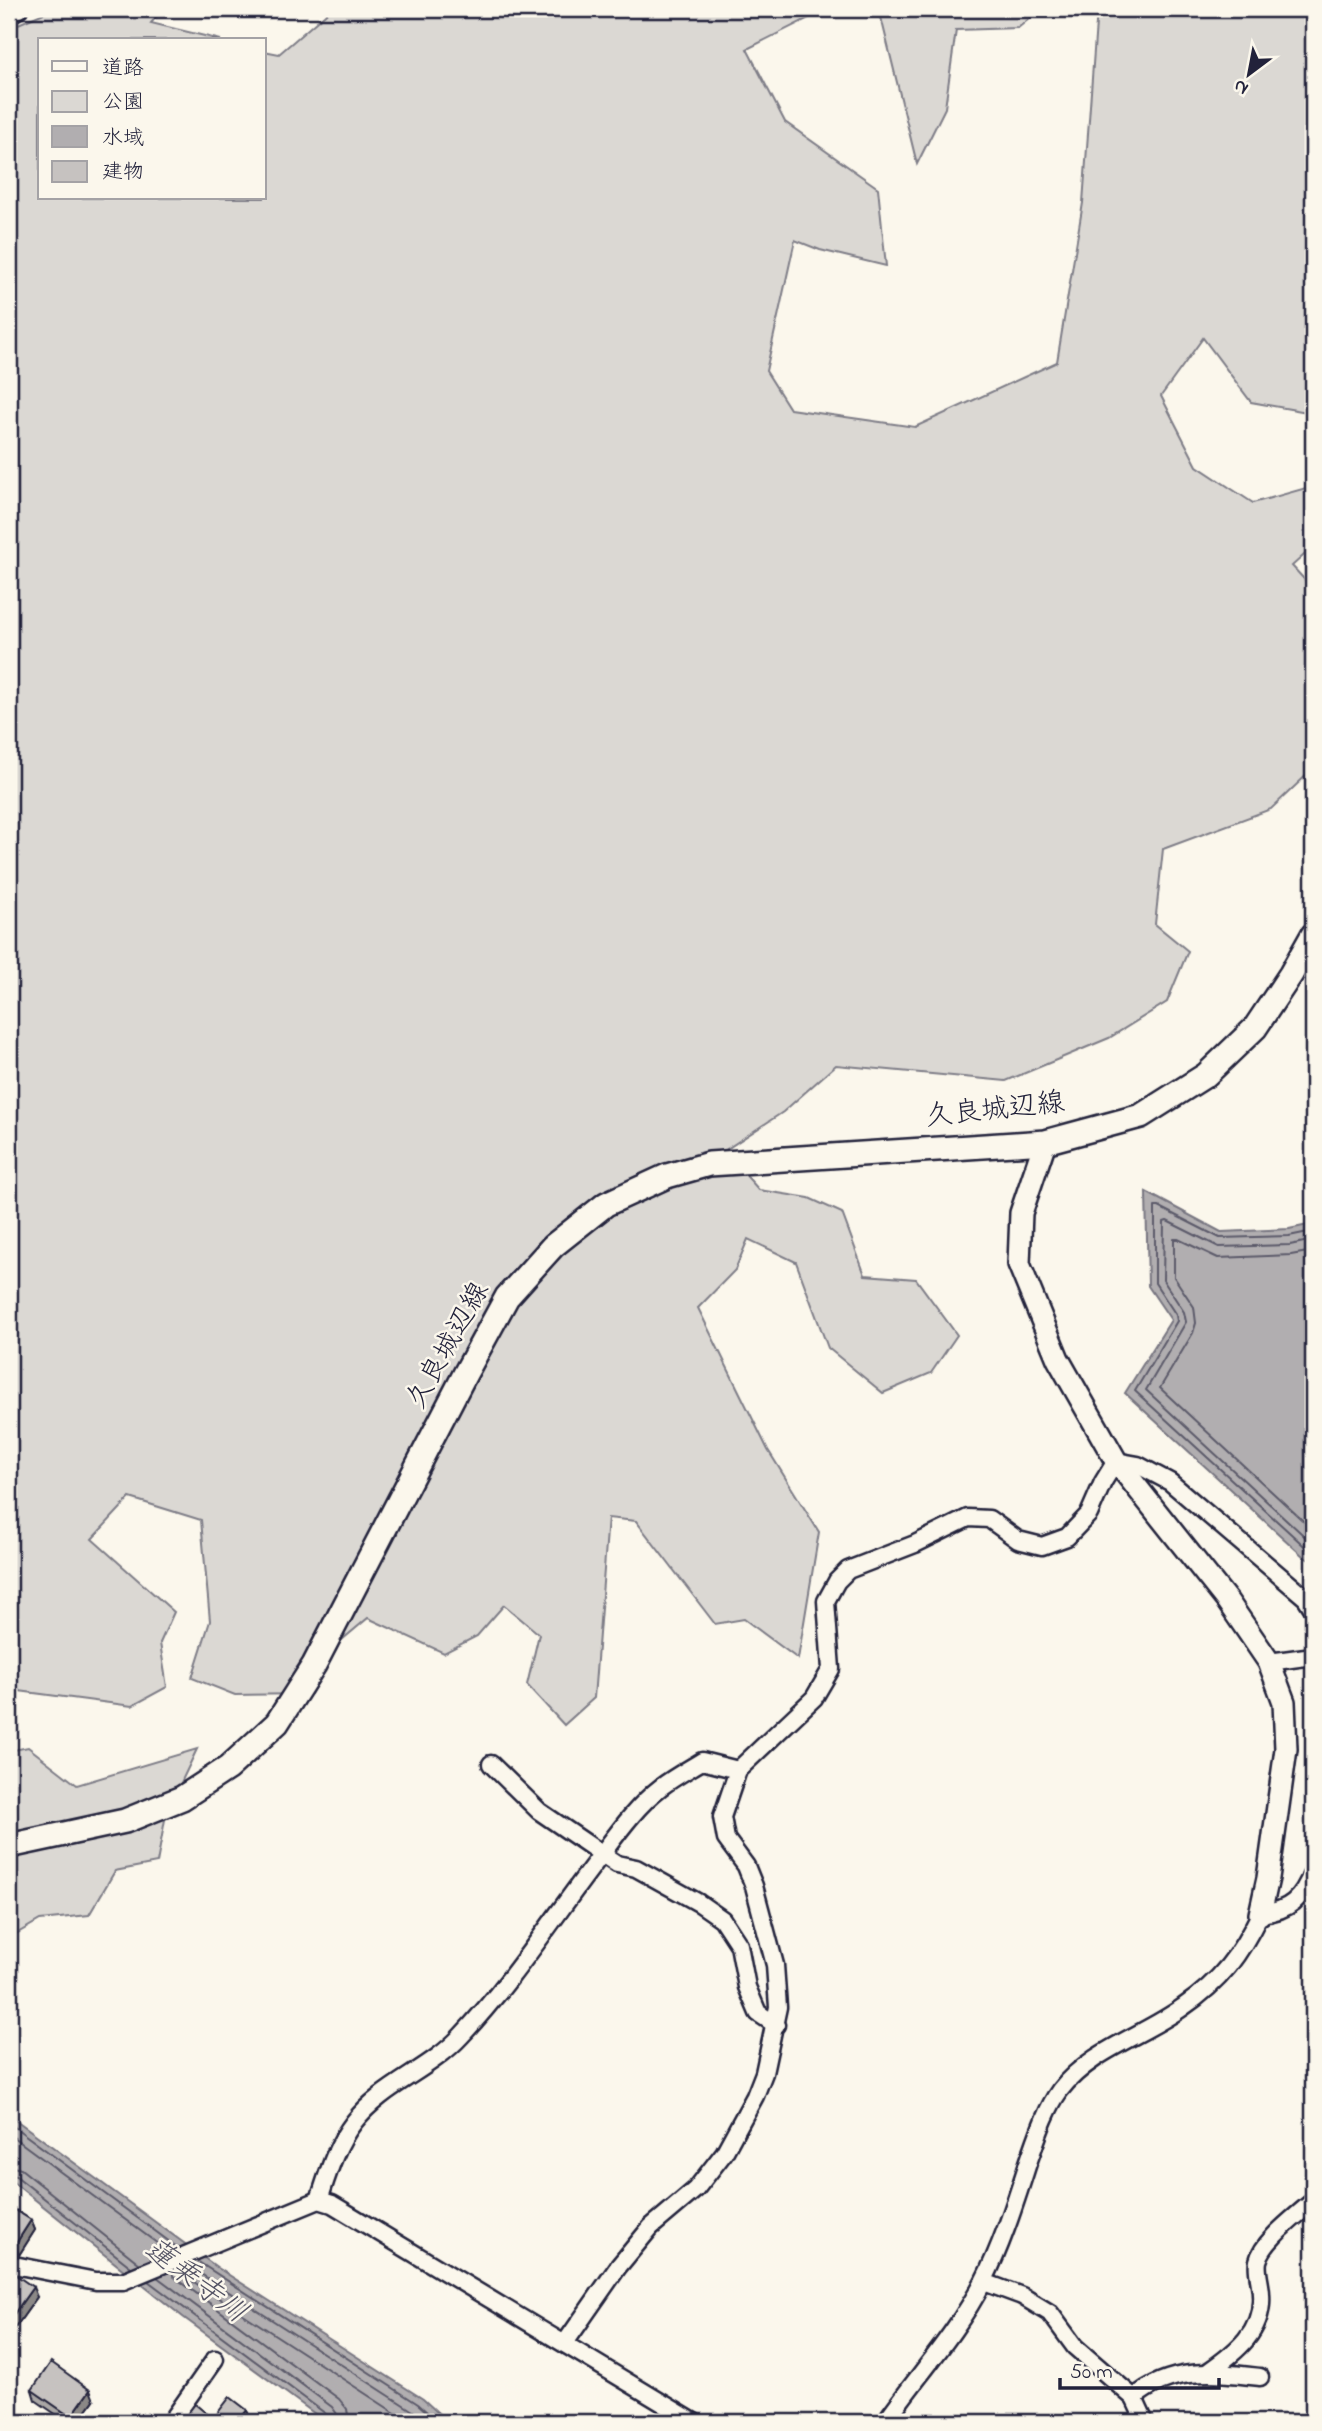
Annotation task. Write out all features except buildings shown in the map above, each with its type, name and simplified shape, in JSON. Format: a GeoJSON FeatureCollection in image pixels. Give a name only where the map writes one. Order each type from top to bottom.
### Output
{"type":"FeatureCollection","features":[{"type":"Feature","properties":{"kind":"main road","name":"久良城辺線"},"geometry":{"type":"LineString","coordinates":[[9,1846],[125,1821],[183,1798],[228,1768],[277,1723],[314,1665],[507,1297],[554,1245],[606,1204],[667,1176],[709,1164],[1045,1142],[1141,1116],[1206,1075],[1255,1028],[1313,935]]}},
{"type":"Feature","properties":{"kind":"street"},"geometry":{"type":"LineString","coordinates":[[9,15],[19,9]]}},
{"type":"Feature","properties":{"kind":"street"},"geometry":{"type":"LineString","coordinates":[[886,2422],[984,2282],[1007,2226],[1041,2126],[1059,2092],[1077,2070],[1182,2008],[1213,1984],[1242,1950],[1260,1914],[1268,1878],[1286,1749],[1284,1702],[1269,1662],[1228,1602],[1116,1461],[1058,1359],[1019,1264],[1021,1213],[1045,1142]]}},
{"type":"Feature","properties":{"kind":"street"},"geometry":{"type":"LineString","coordinates":[[1116,1461],[1138,1465],[1170,1482],[1306,1598],[1313,1609]]}},
{"type":"Feature","properties":{"kind":"street"},"geometry":{"type":"LineString","coordinates":[[565,2343],[618,2267],[650,2227],[696,2189],[724,2153],[755,2096],[764,2073],[778,2007],[775,1965],[754,1886],[746,1866],[726,1839],[722,1817],[738,1770],[814,1698],[831,1669],[826,1601],[837,1581],[848,1570],[915,1544],[968,1518],[989,1519],[1018,1540],[1042,1546],[1067,1536],[1089,1514],[1116,1461]]}},
{"type":"Feature","properties":{"kind":"street"},"geometry":{"type":"LineString","coordinates":[[1269,1662],[1313,1656]]}},
{"type":"Feature","properties":{"kind":"street"},"geometry":{"type":"LineString","coordinates":[[319,2200],[337,2150],[354,2121],[383,2094],[440,2057],[462,2036],[511,1978],[635,1812],[661,1787],[702,1760],[738,1770]]}},
{"type":"Feature","properties":{"kind":"street"},"geometry":{"type":"LineString","coordinates":[[492,1764],[539,1811],[602,1854],[617,1864],[636,1868],[722,1919],[738,1945],[747,1987],[758,2013],[776,2025]]}},
{"type":"Feature","properties":{"kind":"street"},"geometry":{"type":"LineString","coordinates":[[1260,1914],[1281,1912],[1305,1892],[1313,1871]]}},
{"type":"Feature","properties":{"kind":"street"},"geometry":{"type":"LineString","coordinates":[[9,2264],[96,2281],[123,2281],[319,2200],[332,2204],[694,2422]]}},
{"type":"Feature","properties":{"kind":"street"},"geometry":{"type":"LineString","coordinates":[[1209,2371],[1236,2352],[1256,2326],[1262,2297],[1257,2263],[1265,2246],[1313,2201]]}},
{"type":"Feature","properties":{"kind":"street"},"geometry":{"type":"LineString","coordinates":[[984,2282],[1022,2296],[1050,2313],[1075,2347],[1134,2398],[1145,2422]]}},
{"type":"Feature","properties":{"kind":"street"},"geometry":{"type":"LineString","coordinates":[[171,2422],[215,2359]]}},
{"type":"Feature","properties":{"kind":"street"},"geometry":{"type":"LineString","coordinates":[[1134,2398],[1164,2379],[1209,2371],[1260,2378]]}},
{"type":"Feature","properties":{"kind":"green space"},"geometry":{"type":"Polygon","coordinates":[[[53,9],[163,9],[151,23],[213,38],[38,38],[38,200],[266,200],[266,51],[279,54],[331,9],[816,9],[819,13],[747,49],[785,122],[878,188],[886,266],[820,250],[795,240],[766,371],[790,409],[915,427],[1057,362],[1083,203],[1097,9],[1313,9],[1313,413],[1251,402],[1203,338],[1161,396],[1197,466],[1253,503],[1313,486],[1313,547],[1292,566],[1313,589],[1313,769],[1271,809],[1163,849],[1155,924],[1188,951],[1167,1002],[1109,1038],[1006,1081],[836,1065],[783,1112],[724,1151],[759,1190],[809,1198],[842,1213],[865,1275],[916,1279],[957,1335],[931,1373],[883,1393],[828,1348],[796,1262],[748,1239],[735,1270],[698,1308],[768,1450],[819,1532],[798,1659],[744,1619],[715,1624],[636,1521],[608,1518],[594,1698],[564,1725],[527,1685],[539,1634],[504,1605],[477,1636],[444,1653],[368,1618],[336,1645],[311,1694],[235,1695],[192,1678],[210,1621],[201,1520],[130,1498],[92,1539],[174,1612],[160,1643],[167,1687],[132,1706],[19,1691],[9,1682],[9,28],[53,9]]]}},
{"type":"Feature","properties":{"kind":"green space"},"geometry":{"type":"Polygon","coordinates":[[[879,9],[1041,9],[1018,28],[956,30],[945,108],[917,164],[879,9]]]}},
{"type":"Feature","properties":{"kind":"green space"},"geometry":{"type":"Polygon","coordinates":[[[28,1747],[77,1785],[197,1749],[166,1814],[157,1863],[115,1871],[89,1915],[40,1920],[9,1938],[9,1751],[28,1747]]]}},
{"type":"Feature","properties":{"kind":"water"},"geometry":{"type":"Polygon","coordinates":[[[1146,1192],[1221,1232],[1289,1229],[1313,1224],[1313,1562],[1304,1557],[1125,1393],[1171,1320],[1148,1286],[1146,1192]]]}},
{"type":"Feature","properties":{"kind":"water","name":"蓮乗寺川"},"geometry":{"type":"Polygon","coordinates":[[[9,2115],[218,2268],[423,2399],[448,2422],[326,2422],[183,2317],[9,2179],[9,2115]]]}}]}
